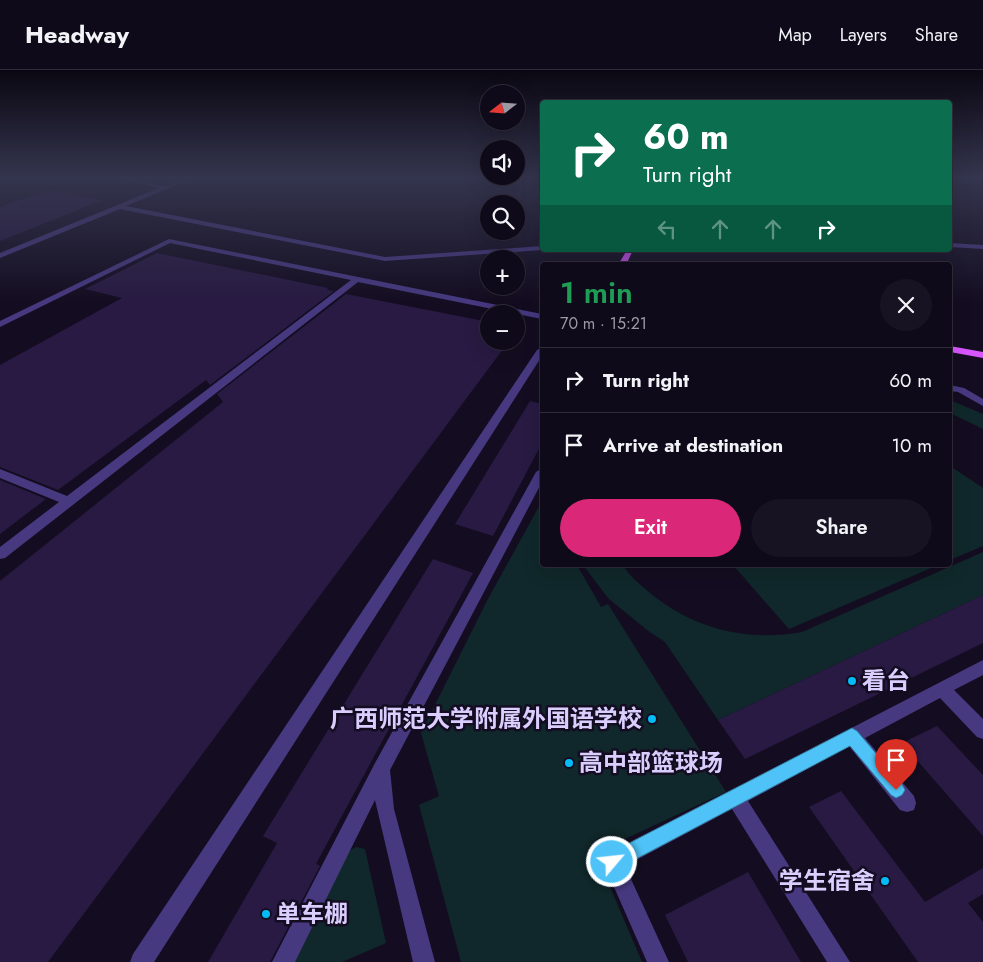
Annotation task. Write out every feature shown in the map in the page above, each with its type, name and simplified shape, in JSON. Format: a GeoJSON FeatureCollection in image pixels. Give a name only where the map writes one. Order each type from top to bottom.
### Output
{"type":"FeatureCollection","features":[{"type":"Feature","properties":{"kind":"main road"},"geometry":{"type":"LineString","coordinates":[[952,349],[983,355]]}},
{"type":"Feature","properties":{"kind":"street"},"geometry":{"type":"LineString","coordinates":[[0,256],[89,220]]}},
{"type":"Feature","properties":{"kind":"street"},"geometry":{"type":"LineString","coordinates":[[183,220],[385,260],[540,248]]}},
{"type":"Feature","properties":{"kind":"street"},"geometry":{"type":"LineString","coordinates":[[0,324],[169,241],[540,317]]}},
{"type":"Feature","properties":{"kind":"street"},"geometry":{"type":"LineString","coordinates":[[952,245],[983,247]]}},
{"type":"Feature","properties":{"kind":"street"},"geometry":{"type":"LineString","coordinates":[[0,554],[356,279]]}},
{"type":"Feature","properties":{"kind":"street"},"geometry":{"type":"LineString","coordinates":[[141,962],[540,353]]}},
{"type":"Feature","properties":{"kind":"street"},"geometry":{"type":"LineString","coordinates":[[952,388],[961,390],[983,403]]}},
{"type":"Feature","properties":{"kind":"street"},"geometry":{"type":"LineString","coordinates":[[0,473],[69,501]]}},
{"type":"Feature","properties":{"kind":"street"},"geometry":{"type":"LineString","coordinates":[[283,962],[381,769],[540,476]]}},
{"type":"Feature","properties":{"kind":"street"},"geometry":{"type":"LineString","coordinates":[[658,962],[612,862],[983,668]]}},
{"type":"Feature","properties":{"kind":"street"},"geometry":{"type":"LineString","coordinates":[[942,689],[983,731]]}},
{"type":"Feature","properties":{"kind":"street"},"geometry":{"type":"LineString","coordinates":[[852,736],[908,803]]}},
{"type":"Feature","properties":{"kind":"street"},"geometry":{"type":"LineString","coordinates":[[381,769],[385,809],[424,962]]}},
{"type":"Feature","properties":{"kind":"street"},"geometry":{"type":"LineString","coordinates":[[735,797],[839,962]]}},
{"type":"Feature","properties":{"kind":"green space"},"geometry":{"type":"Polygon","coordinates":[[[952,401],[983,414],[983,429],[952,414],[952,401]]]}},
{"type":"Feature","properties":{"kind":"green space"},"geometry":{"type":"Polygon","coordinates":[[[952,467],[983,488],[983,546],[952,559],[952,467]]]}},
{"type":"Feature","properties":{"kind":"green space","name":"高中部篮球场"},"geometry":{"type":"Polygon","coordinates":[[[540,505],[540,567],[578,567],[601,607],[608,604],[726,792],[601,850],[601,866],[642,962],[461,962],[419,805],[439,796],[421,733],[488,599],[540,505]]]}},
{"type":"Feature","properties":{"kind":"green space"},"geometry":{"type":"Polygon","coordinates":[[[983,552],[983,595],[718,720],[665,642],[608,598],[585,567],[624,567],[632,577],[650,593],[684,616],[703,624],[741,634],[781,635],[802,632],[983,552]]]}},
{"type":"Feature","properties":{"kind":"green space"},"geometry":{"type":"Polygon","coordinates":[[[735,567],[933,567],[789,629],[735,567]]]}},
{"type":"Feature","properties":{"kind":"green space"},"geometry":{"type":"Polygon","coordinates":[[[356,847],[365,849],[386,943],[342,962],[294,962],[345,853],[356,847]]]}},
{"type":"Feature","properties":{"kind":"building"},"geometry":{"type":"Polygon","coordinates":[[[0,220],[54,220],[0,241],[0,220]]]}},
{"type":"Feature","properties":{"kind":"building"},"geometry":{"type":"Polygon","coordinates":[[[157,253],[328,288],[327,290],[334,291],[210,385],[206,380],[58,490],[0,467],[0,365],[122,298],[85,289],[157,253]]]}},
{"type":"Feature","properties":{"kind":"building"},"geometry":{"type":"Polygon","coordinates":[[[346,294],[480,320],[480,350],[502,350],[48,962],[0,962],[0,581],[223,402],[217,394],[346,294]]]}},
{"type":"Feature","properties":{"kind":"building"},"geometry":{"type":"Polygon","coordinates":[[[530,401],[540,404],[540,447],[493,536],[455,524],[530,401]]]}},
{"type":"Feature","properties":{"kind":"building"},"geometry":{"type":"Polygon","coordinates":[[[0,480],[46,499],[0,534],[0,480]]]}},
{"type":"Feature","properties":{"kind":"building"},"geometry":{"type":"Polygon","coordinates":[[[433,559],[473,573],[316,864],[320,866],[270,962],[208,962],[277,843],[263,836],[433,559]]]}},
{"type":"Feature","properties":{"kind":"building","name":"看台"},"geometry":{"type":"Polygon","coordinates":[[[983,595],[983,643],[745,759],[718,720],[983,595]]]}},
{"type":"Feature","properties":{"kind":"building"},"geometry":{"type":"Polygon","coordinates":[[[937,726],[983,775],[983,836],[902,743],[937,726]]]}},
{"type":"Feature","properties":{"kind":"building","name":"学生宿舍"},"geometry":{"type":"Polygon","coordinates":[[[841,791],[925,902],[983,868],[983,894],[968,903],[983,922],[983,962],[918,962],[809,807],[841,791]]]}},
{"type":"Feature","properties":{"kind":"building","name":"学生宿舍"},"geometry":{"type":"Polygon","coordinates":[[[748,872],[801,962],[688,962],[665,915],[748,872]]]}},
{"type":"Feature","properties":{"kind":"place","name":"看台"},"geometry":{"type":"Point","coordinates":[852,681]}},
{"type":"Feature","properties":{"kind":"place","name":"广西师范大学附属外国语学校"},"geometry":{"type":"Point","coordinates":[652,719]}},
{"type":"Feature","properties":{"kind":"place","name":"高中部篮球场"},"geometry":{"type":"Point","coordinates":[569,763]}},
{"type":"Feature","properties":{"kind":"place","name":"学生宿舍"},"geometry":{"type":"Point","coordinates":[885,881]}},
{"type":"Feature","properties":{"kind":"place","name":"单车棚"},"geometry":{"type":"Point","coordinates":[266,914]}},
{"type":"Feature","properties":{"kind":"route"},"geometry":{"type":"LineString","coordinates":[[612,862],[852,736],[896,790]]}}]}
